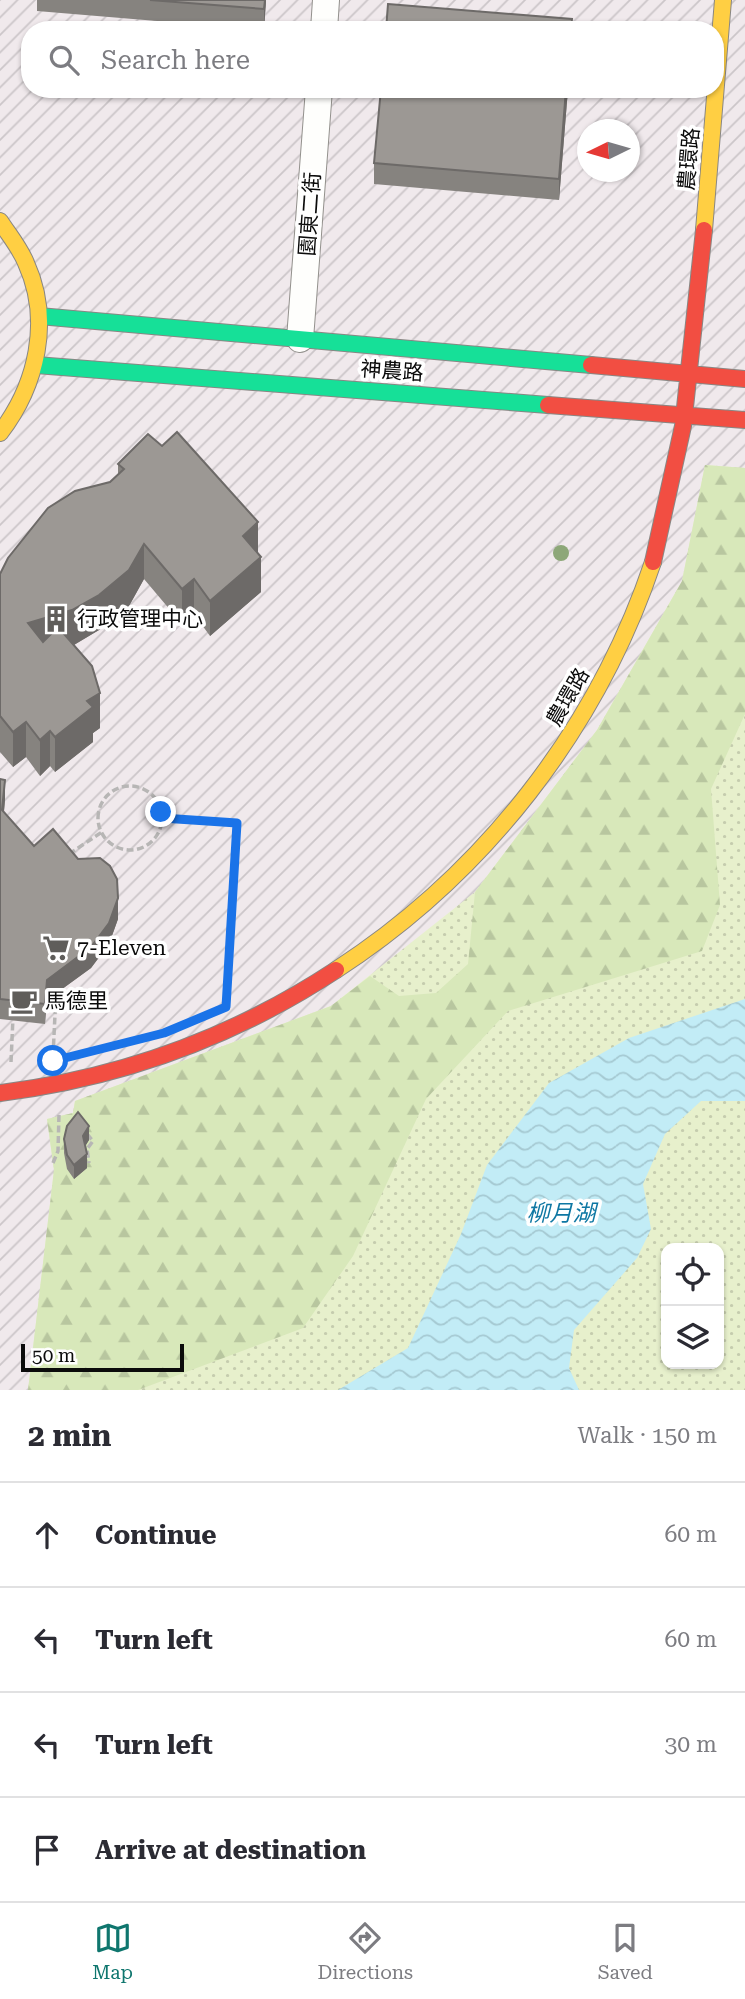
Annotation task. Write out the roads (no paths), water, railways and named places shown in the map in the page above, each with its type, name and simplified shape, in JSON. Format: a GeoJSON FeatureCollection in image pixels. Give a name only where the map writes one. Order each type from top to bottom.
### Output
{"type":"FeatureCollection","features":[{"type":"Feature","properties":{"kind":"street"},"geometry":{"type":"LineString","coordinates":[[325,21],[326,0]]}},
{"type":"Feature","properties":{"kind":"street","name":"農環路"},"geometry":{"type":"LineString","coordinates":[[721,21],[723,0]]}},
{"type":"Feature","properties":{"kind":"street","name":"園東二街"},"geometry":{"type":"LineString","coordinates":[[300,339],[318,98]]}},
{"type":"Feature","properties":{"kind":"street","name":"農環路"},"geometry":{"type":"LineString","coordinates":[[0,1093],[130,1066],[194,1045],[255,1019],[313,987],[391,932],[459,874],[517,809],[555,757],[602,683],[639,601],[661,532],[692,374],[715,98]]}},
{"type":"Feature","properties":{"kind":"street"},"geometry":{"type":"LineString","coordinates":[[0,221],[27,265],[40,316],[36,365],[15,416],[0,433]]}},
{"type":"Feature","properties":{"kind":"street","name":"神農路"},"geometry":{"type":"LineString","coordinates":[[40,316],[745,379]]}},
{"type":"Feature","properties":{"kind":"street","name":"神農路"},"geometry":{"type":"LineString","coordinates":[[36,365],[745,420]]}},
{"type":"Feature","properties":{"kind":"water","name":"柳月湖"},"geometry":{"type":"Polygon","coordinates":[[[745,999],[745,1101],[701,1101],[665,1134],[643,1184],[651,1229],[637,1258],[574,1330],[569,1368],[579,1390],[338,1390],[408,1348],[461,1234],[487,1165],[549,1083],[629,1038],[745,999]]]}},
{"type":"Feature","properties":{"kind":"place","name":"行政管理中心"},"geometry":{"type":"Point","coordinates":[56,619]}},
{"type":"Feature","properties":{"kind":"place","name":"7-Eleven"},"geometry":{"type":"Point","coordinates":[56,948]}},
{"type":"Feature","properties":{"kind":"place","name":"馬德里"},"geometry":{"type":"Point","coordinates":[24,1001]}}]}
